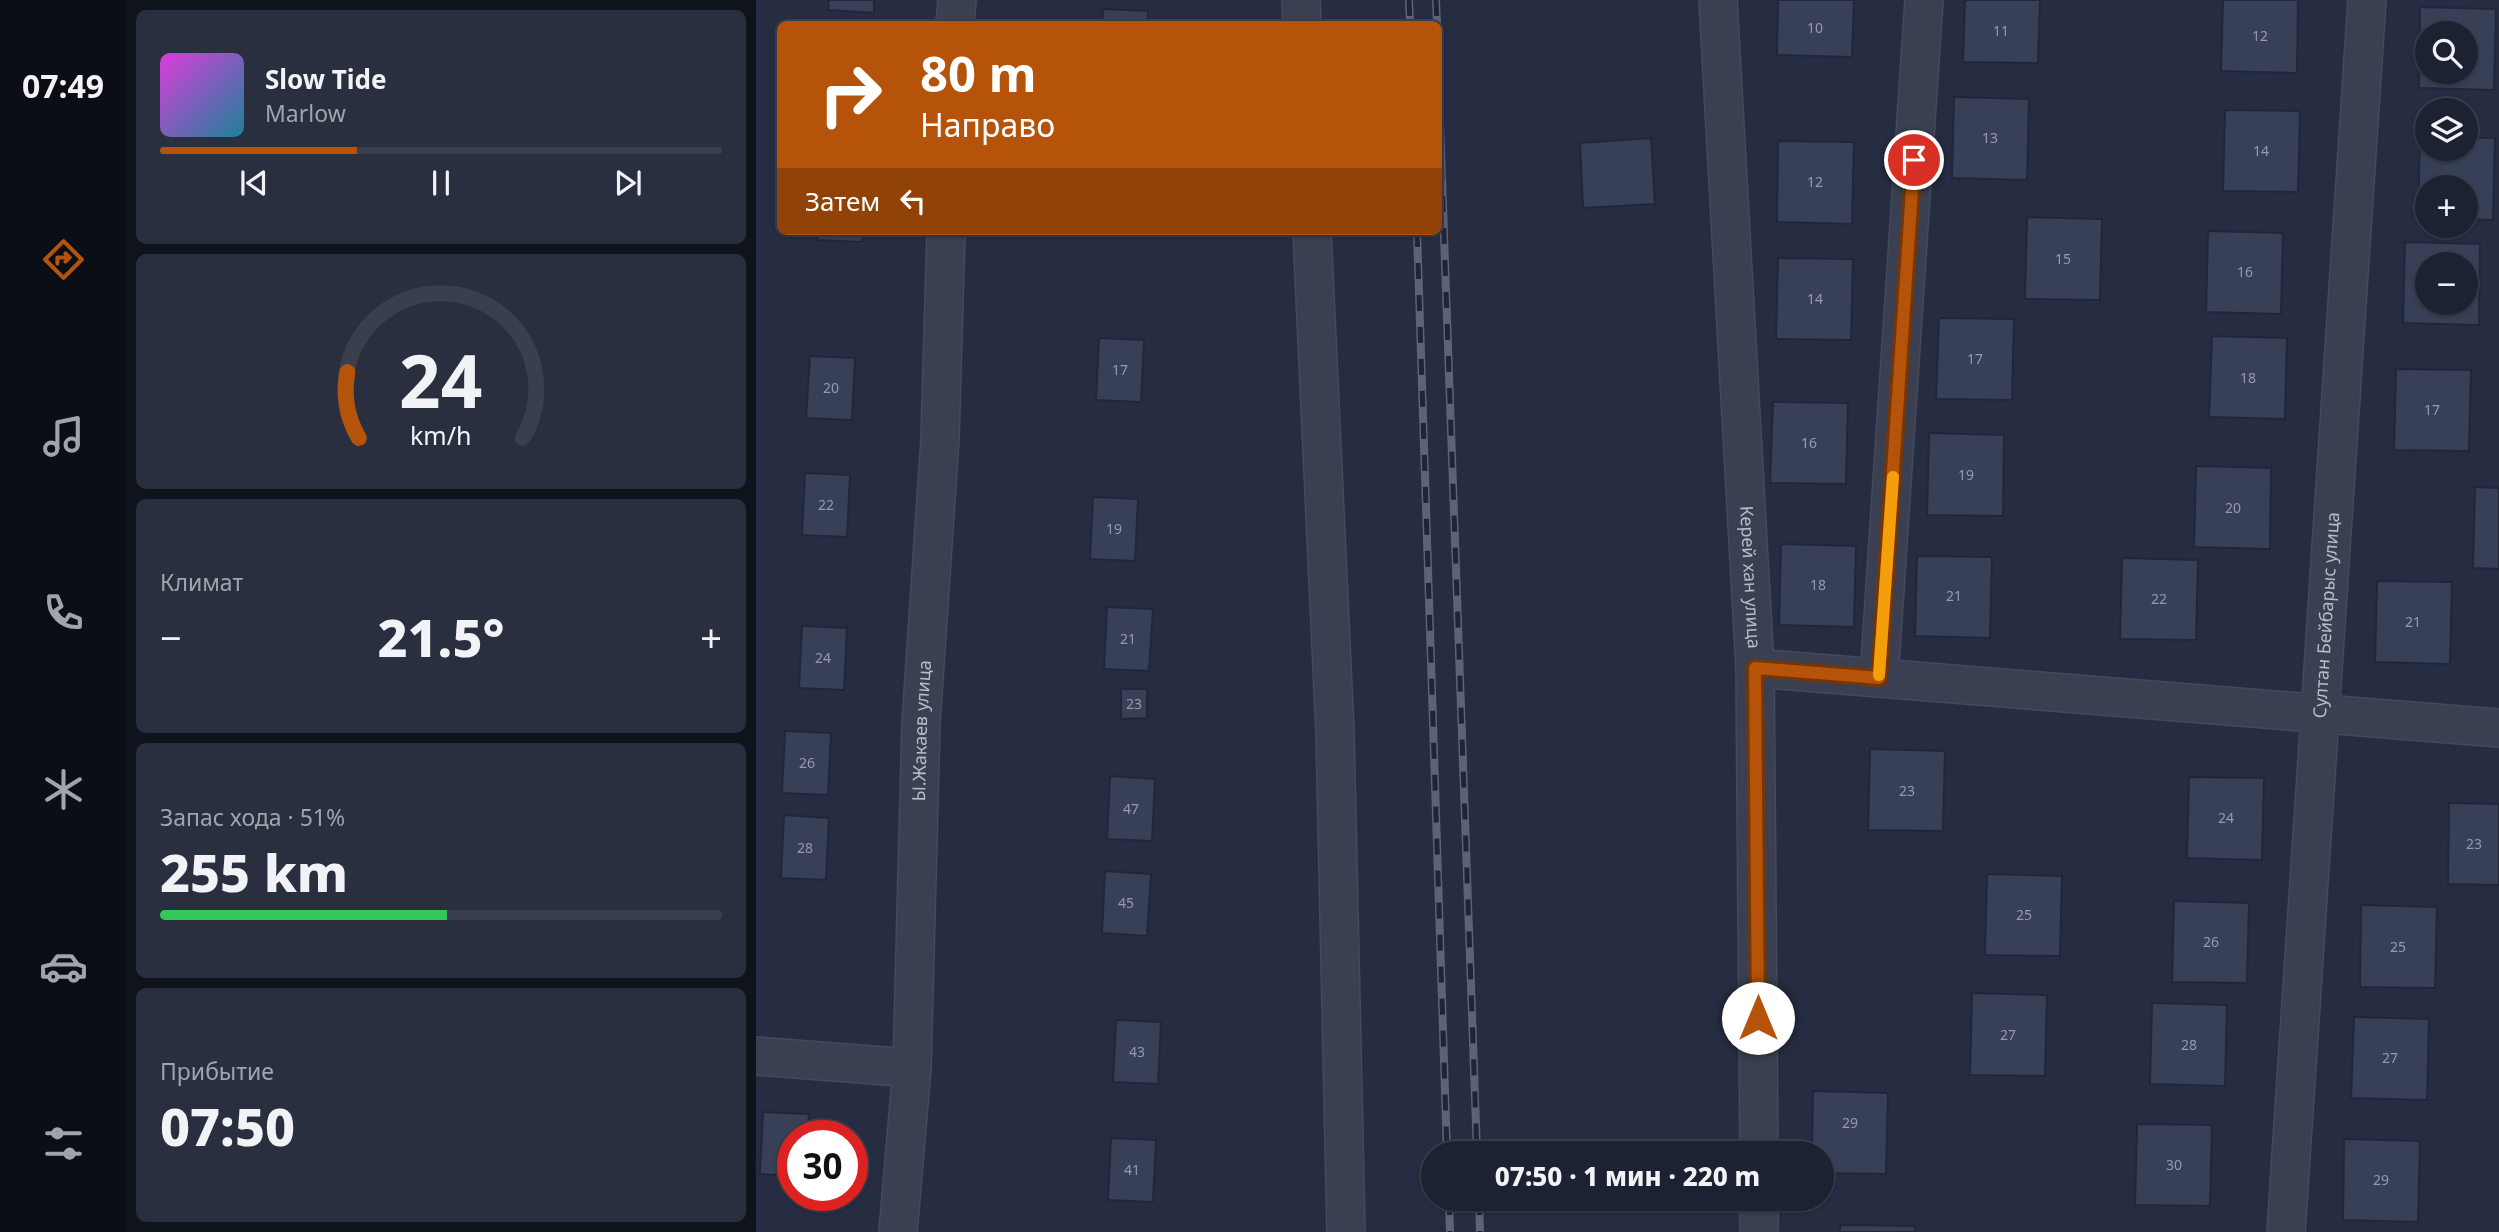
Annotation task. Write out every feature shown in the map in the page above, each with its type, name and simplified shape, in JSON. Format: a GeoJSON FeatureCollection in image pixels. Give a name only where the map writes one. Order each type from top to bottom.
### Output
{"type":"FeatureCollection","features":[{"type":"Feature","properties":{"kind":"street"},"geometry":{"type":"LineString","coordinates":[[955,21],[957,0]]}},
{"type":"Feature","properties":{"kind":"street"},"geometry":{"type":"LineString","coordinates":[[1301,0],[1302,21]]}},
{"type":"Feature","properties":{"kind":"street","name":"Керей хан улица"},"geometry":{"type":"LineString","coordinates":[[1718,0],[1755,668],[1759,1141]]}},
{"type":"Feature","properties":{"kind":"street"},"geometry":{"type":"LineString","coordinates":[[1879,678],[1924,0]]}},
{"type":"Feature","properties":{"kind":"street","name":"Султан Бейбарыс улица"},"geometry":{"type":"LineString","coordinates":[[2286,1232],[2367,0]]}},
{"type":"Feature","properties":{"kind":"street","name":"Ы.Жакаев улица"},"geometry":{"type":"LineString","coordinates":[[898,1232],[912,1068],[921,723],[940,439],[946,235]]}},
{"type":"Feature","properties":{"kind":"street"},"geometry":{"type":"LineString","coordinates":[[1312,235],[1335,732],[1346,1232]]}},
{"type":"Feature","properties":{"kind":"street"},"geometry":{"type":"LineString","coordinates":[[1755,668],[2499,728]]}},
{"type":"Feature","properties":{"kind":"street"},"geometry":{"type":"LineString","coordinates":[[756,1056],[912,1068]]}},
{"type":"Feature","properties":{"kind":"street"},"geometry":{"type":"LineString","coordinates":[[1759,1211],[1759,1232]]}},
{"type":"Feature","properties":{"kind":"building"},"geometry":{"type":"Polygon","coordinates":[[[829,0],[874,0],[874,13],[828,10],[829,0]]]}},
{"type":"Feature","properties":{"kind":"building"},"geometry":{"type":"Polygon","coordinates":[[[1778,0],[1854,0],[1852,57],[1777,55],[1778,0]]]}},
{"type":"Feature","properties":{"kind":"building"},"geometry":{"type":"Polygon","coordinates":[[[1965,0],[2040,0],[2038,63],[1963,62],[1965,0]]]}},
{"type":"Feature","properties":{"kind":"building"},"geometry":{"type":"Polygon","coordinates":[[[2223,0],[2298,0],[2297,73],[2221,71],[2223,0]]]}},
{"type":"Feature","properties":{"kind":"building"},"geometry":{"type":"Polygon","coordinates":[[[2420,7],[2496,9],[2494,90],[2419,88],[2419,84],[2478,84],[2478,21],[2420,21],[2420,7]]]}},
{"type":"Feature","properties":{"kind":"building"},"geometry":{"type":"Polygon","coordinates":[[[1103,9],[1148,11],[1147,21],[1102,21],[1103,9]]]}},
{"type":"Feature","properties":{"kind":"building"},"geometry":{"type":"Polygon","coordinates":[[[1954,97],[2029,99],[2027,180],[1952,178],[1954,97]]]}},
{"type":"Feature","properties":{"kind":"building"},"geometry":{"type":"Polygon","coordinates":[[[2225,110],[2300,111],[2298,192],[2223,191],[2225,110]]]}},
{"type":"Feature","properties":{"kind":"building"},"geometry":{"type":"Polygon","coordinates":[[[1651,138],[1655,204],[1583,208],[1580,143],[1651,138]]]}},
{"type":"Feature","properties":{"kind":"building"},"geometry":{"type":"Polygon","coordinates":[[[2478,138],[2495,138],[2493,220],[2478,219],[2478,175],[2419,175],[2419,161],[2478,161],[2478,138]]]}},
{"type":"Feature","properties":{"kind":"building"},"geometry":{"type":"Polygon","coordinates":[[[1778,141],[1854,142],[1852,224],[1777,222],[1778,141]]]}},
{"type":"Feature","properties":{"kind":"building"},"geometry":{"type":"Polygon","coordinates":[[[2027,217],[2102,219],[2100,300],[2025,299],[2027,217]]]}},
{"type":"Feature","properties":{"kind":"building"},"geometry":{"type":"Polygon","coordinates":[[[2208,231],[2283,233],[2281,314],[2206,312],[2208,231]]]}},
{"type":"Feature","properties":{"kind":"building"},"geometry":{"type":"Polygon","coordinates":[[[818,235],[863,235],[862,242],[817,240],[818,235]]]}},
{"type":"Feature","properties":{"kind":"building"},"geometry":{"type":"Polygon","coordinates":[[[2405,242],[2480,244],[2479,325],[2403,323],[2405,242]]]}},
{"type":"Feature","properties":{"kind":"building"},"geometry":{"type":"Polygon","coordinates":[[[1778,258],[1853,259],[1851,340],[1776,339],[1778,258]]]}},
{"type":"Feature","properties":{"kind":"building"},"geometry":{"type":"Polygon","coordinates":[[[1939,318],[2014,319],[2012,400],[1936,399],[1939,318]]]}},
{"type":"Feature","properties":{"kind":"building"},"geometry":{"type":"Polygon","coordinates":[[[2212,336],[2287,338],[2285,419],[2209,417],[2212,336]]]}},
{"type":"Feature","properties":{"kind":"building"},"geometry":{"type":"Polygon","coordinates":[[[1099,338],[1144,340],[1141,402],[1096,400],[1099,338]]]}},
{"type":"Feature","properties":{"kind":"building"},"geometry":{"type":"Polygon","coordinates":[[[810,356],[855,358],[852,420],[806,418],[810,356]]]}},
{"type":"Feature","properties":{"kind":"building"},"geometry":{"type":"Polygon","coordinates":[[[2396,369],[2471,370],[2469,451],[2394,450],[2396,369]]]}},
{"type":"Feature","properties":{"kind":"building"},"geometry":{"type":"Polygon","coordinates":[[[1773,402],[1848,403],[1846,484],[1770,483],[1773,402]]]}},
{"type":"Feature","properties":{"kind":"building"},"geometry":{"type":"Polygon","coordinates":[[[1929,433],[2004,435],[2003,516],[1927,515],[1929,433]]]}},
{"type":"Feature","properties":{"kind":"building"},"geometry":{"type":"Polygon","coordinates":[[[2196,466],[2271,468],[2270,549],[2194,547],[2196,466]]]}},
{"type":"Feature","properties":{"kind":"building"},"geometry":{"type":"Polygon","coordinates":[[[805,473],[850,475],[847,537],[802,535],[805,473]]]}},
{"type":"Feature","properties":{"kind":"building"},"geometry":{"type":"Polygon","coordinates":[[[2475,487],[2499,488],[2499,569],[2473,568],[2475,487]]]}},
{"type":"Feature","properties":{"kind":"building"},"geometry":{"type":"Polygon","coordinates":[[[1093,497],[1138,499],[1135,561],[1090,559],[1093,497]]]}},
{"type":"Feature","properties":{"kind":"building"},"geometry":{"type":"Polygon","coordinates":[[[1781,544],[1856,546],[1854,627],[1779,625],[1781,544]]]}},
{"type":"Feature","properties":{"kind":"building"},"geometry":{"type":"Polygon","coordinates":[[[1917,556],[1992,557],[1990,638],[1915,636],[1917,556]]]}},
{"type":"Feature","properties":{"kind":"building"},"geometry":{"type":"Polygon","coordinates":[[[2122,558],[2198,560],[2196,640],[2120,639],[2122,558]]]}},
{"type":"Feature","properties":{"kind":"building"},"geometry":{"type":"Polygon","coordinates":[[[2377,581],[2452,582],[2450,664],[2375,662],[2377,581]]]}},
{"type":"Feature","properties":{"kind":"building"},"geometry":{"type":"Polygon","coordinates":[[[1107,607],[1153,609],[1149,671],[1104,669],[1107,607]]]}},
{"type":"Feature","properties":{"kind":"building"},"geometry":{"type":"Polygon","coordinates":[[[802,626],[847,628],[844,690],[799,688],[802,626]]]}},
{"type":"Feature","properties":{"kind":"building"},"geometry":{"type":"Polygon","coordinates":[[[1121,689],[1147,689],[1147,718],[1121,719],[1121,689]]]}},
{"type":"Feature","properties":{"kind":"building"},"geometry":{"type":"Polygon","coordinates":[[[785,731],[831,733],[828,795],[782,793],[785,731]]]}},
{"type":"Feature","properties":{"kind":"building"},"geometry":{"type":"Polygon","coordinates":[[[1870,749],[1945,751],[1943,831],[1868,830],[1870,749]]]}},
{"type":"Feature","properties":{"kind":"building"},"geometry":{"type":"Polygon","coordinates":[[[1110,776],[1155,779],[1152,841],[1107,839],[1110,776]]]}},
{"type":"Feature","properties":{"kind":"building"},"geometry":{"type":"Polygon","coordinates":[[[2189,777],[2264,778],[2262,860],[2187,858],[2189,777]]]}},
{"type":"Feature","properties":{"kind":"building"},"geometry":{"type":"Polygon","coordinates":[[[2449,803],[2499,804],[2499,885],[2448,884],[2449,803]]]}},
{"type":"Feature","properties":{"kind":"building"},"geometry":{"type":"Polygon","coordinates":[[[784,815],[829,818],[826,880],[781,878],[784,815]]]}},
{"type":"Feature","properties":{"kind":"building"},"geometry":{"type":"Polygon","coordinates":[[[1105,871],[1151,874],[1147,936],[1102,933],[1105,871]]]}},
{"type":"Feature","properties":{"kind":"building"},"geometry":{"type":"Polygon","coordinates":[[[1987,874],[2062,876],[2060,956],[1985,955],[1987,874]]]}},
{"type":"Feature","properties":{"kind":"building"},"geometry":{"type":"Polygon","coordinates":[[[2174,901],[2249,903],[2247,983],[2172,982],[2174,901]]]}},
{"type":"Feature","properties":{"kind":"building"},"geometry":{"type":"Polygon","coordinates":[[[2361,905],[2437,907],[2435,988],[2360,987],[2361,905]]]}},
{"type":"Feature","properties":{"kind":"building"},"geometry":{"type":"Polygon","coordinates":[[[1972,993],[2047,995],[2045,1076],[1970,1075],[1972,993]]]}},
{"type":"Feature","properties":{"kind":"building"},"geometry":{"type":"Polygon","coordinates":[[[2152,1003],[2227,1005],[2225,1086],[2150,1084],[2152,1003]]]}},
{"type":"Feature","properties":{"kind":"building"},"geometry":{"type":"Polygon","coordinates":[[[2354,1017],[2429,1019],[2427,1100],[2351,1098],[2354,1017]]]}},
{"type":"Feature","properties":{"kind":"building"},"geometry":{"type":"Polygon","coordinates":[[[1116,1020],[1161,1022],[1158,1084],[1113,1082],[1116,1020]]]}},
{"type":"Feature","properties":{"kind":"building"},"geometry":{"type":"Polygon","coordinates":[[[1813,1091],[1888,1093],[1886,1174],[1834,1173],[1834,1141],[1812,1141],[1813,1091]]]}},
{"type":"Feature","properties":{"kind":"building"},"geometry":{"type":"Polygon","coordinates":[[[763,1112],[809,1114],[808,1120],[777,1120],[777,1175],[760,1174],[763,1112]]]}},
{"type":"Feature","properties":{"kind":"building"},"geometry":{"type":"Polygon","coordinates":[[[2137,1124],[2212,1125],[2210,1206],[2135,1205],[2137,1124]]]}},
{"type":"Feature","properties":{"kind":"building"},"geometry":{"type":"Polygon","coordinates":[[[1111,1138],[1156,1140],[1153,1202],[1108,1200],[1111,1138]]]}},
{"type":"Feature","properties":{"kind":"building"},"geometry":{"type":"Polygon","coordinates":[[[2344,1139],[2420,1141],[2418,1222],[2343,1220],[2344,1139]]]}},
{"type":"Feature","properties":{"kind":"building"},"geometry":{"type":"Polygon","coordinates":[[[1840,1225],[1915,1226],[1915,1232],[1840,1232],[1840,1225]]]}},
{"type":"Feature","properties":{"kind":"railway"},"geometry":{"type":"LineString","coordinates":[[1409,0],[1410,21]]}},
{"type":"Feature","properties":{"kind":"railway"},"geometry":{"type":"LineString","coordinates":[[1436,0],[1437,21]]}},
{"type":"Feature","properties":{"kind":"railway"},"geometry":{"type":"LineString","coordinates":[[1442,179],[1477,1141]]}},
{"type":"Feature","properties":{"kind":"railway"},"geometry":{"type":"LineString","coordinates":[[1417,235],[1447,1141]]}},
{"type":"Feature","properties":{"kind":"railway"},"geometry":{"type":"LineString","coordinates":[[1449,1211],[1450,1232]]}},
{"type":"Feature","properties":{"kind":"railway"},"geometry":{"type":"LineString","coordinates":[[1479,1211],[1480,1232]]}},
{"type":"Feature","properties":{"kind":"slow traffic"},"geometry":{"type":"LineString","coordinates":[[1879,675],[1893,477]]}},
{"type":"Feature","properties":{"kind":"route"},"geometry":{"type":"LineString","coordinates":[[1758,1018],[1755,668],[1879,678],[1914,160]]}}]}
